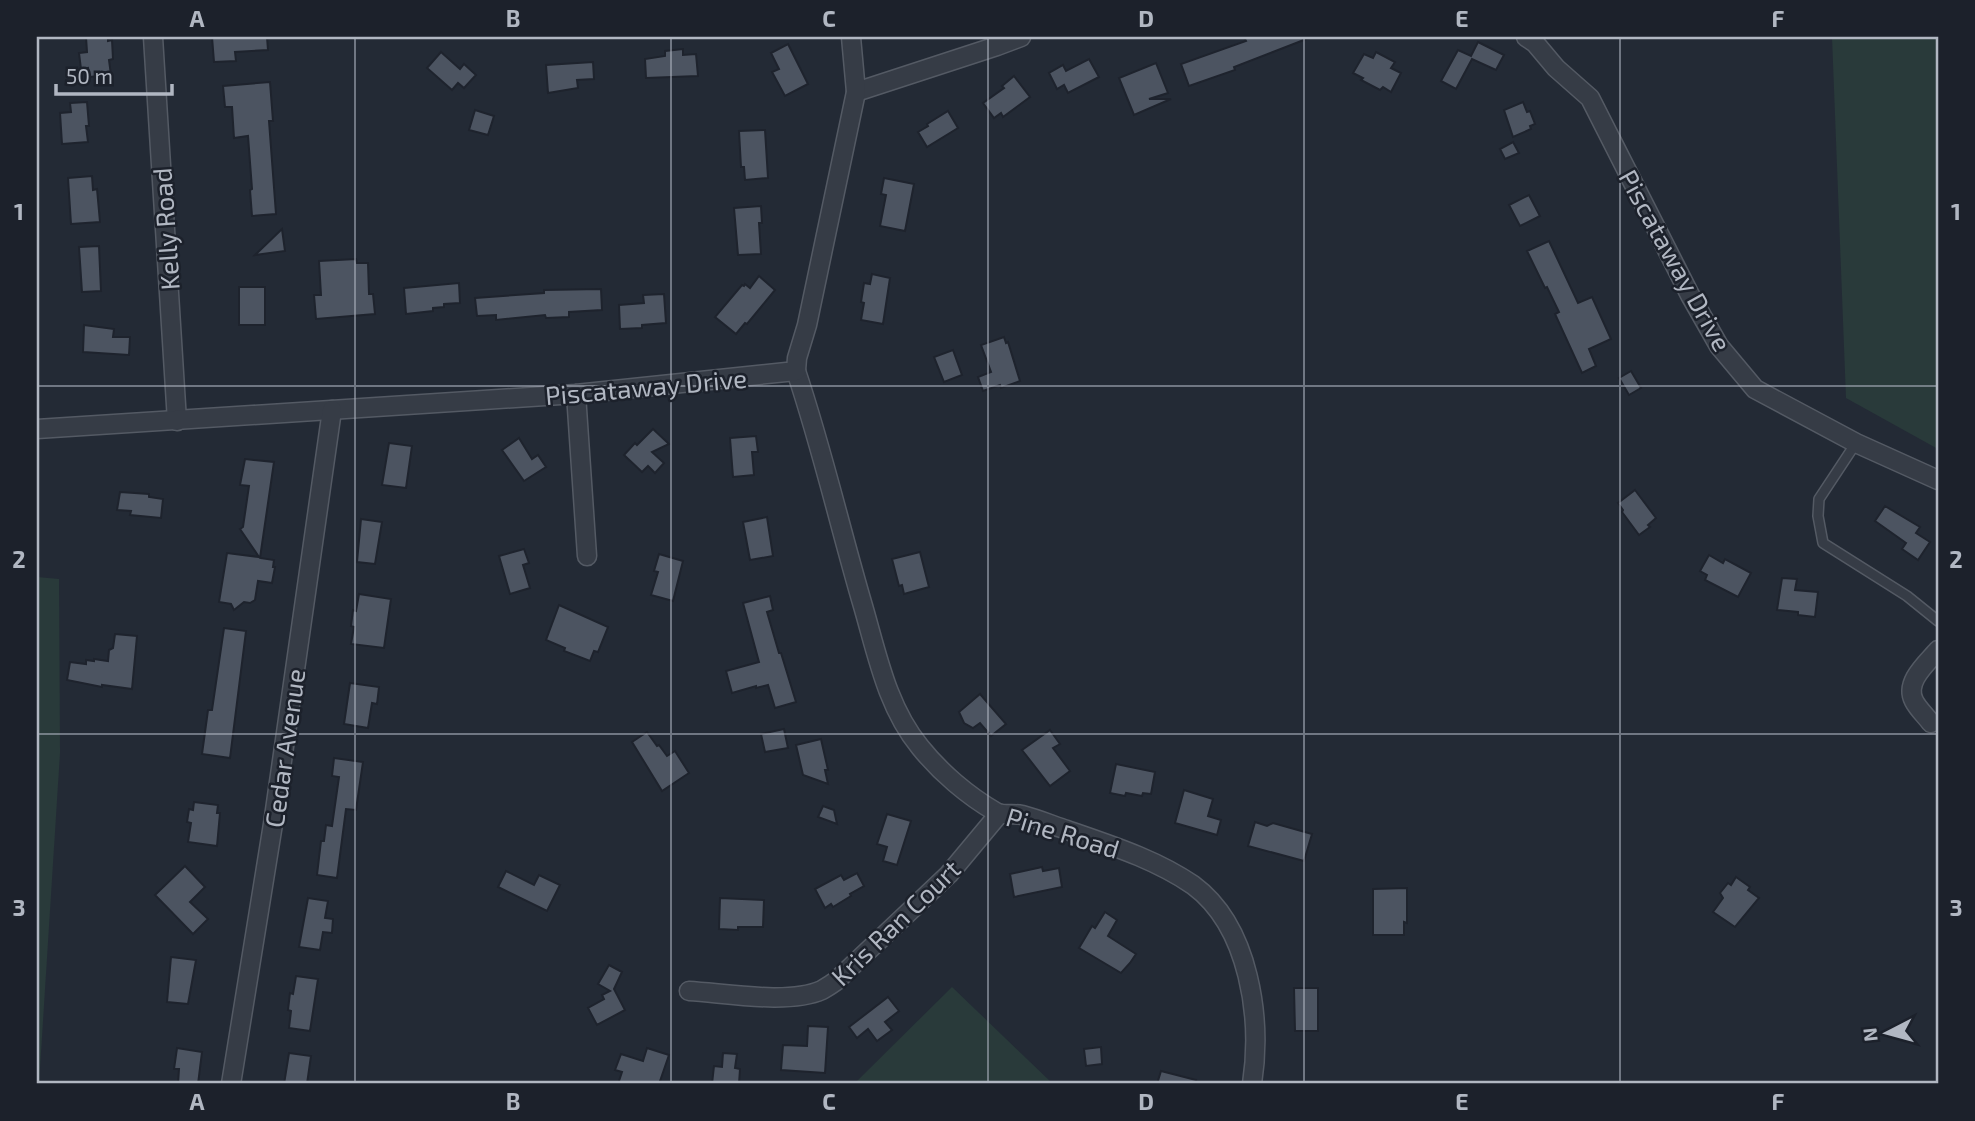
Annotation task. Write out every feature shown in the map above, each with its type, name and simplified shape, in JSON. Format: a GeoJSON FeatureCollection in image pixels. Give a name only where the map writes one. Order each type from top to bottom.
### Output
{"type":"FeatureCollection","features":[{"type":"Feature","properties":{"kind":"street","name":"Kelly Road"},"geometry":{"type":"LineString","coordinates":[[153,37],[177,421]]}},
{"type":"Feature","properties":{"kind":"street"},"geometry":{"type":"LineString","coordinates":[[796,372],[856,92],[851,37]]}},
{"type":"Feature","properties":{"kind":"street"},"geometry":{"type":"LineString","coordinates":[[856,92],[1021,37]]}},
{"type":"Feature","properties":{"kind":"street","name":"Piscataway Drive"},"geometry":{"type":"LineString","coordinates":[[1526,37],[1590,98],[1689,295],[1719,346],[1755,389],[1856,443],[1938,481]]}},
{"type":"Feature","properties":{"kind":"street","name":"Piscataway Drive"},"geometry":{"type":"LineString","coordinates":[[37,429],[576,394],[796,372]]}},
{"type":"Feature","properties":{"kind":"street","name":"Pine Road"},"geometry":{"type":"LineString","coordinates":[[796,372],[811,415],[849,558],[894,708],[919,746],[943,773],[999,814],[1018,814],[1119,847],[1180,877],[1206,897],[1228,926],[1244,962],[1253,1005],[1255,1032],[1252,1084]]}},
{"type":"Feature","properties":{"kind":"street"},"geometry":{"type":"LineString","coordinates":[[576,394],[587,556]]}},
{"type":"Feature","properties":{"kind":"street","name":"Cedar Avenue"},"geometry":{"type":"LineString","coordinates":[[231,1084],[273,824],[332,410]]}},
{"type":"Feature","properties":{"kind":"street"},"geometry":{"type":"LineString","coordinates":[[1931,723],[1913,700],[1911,692],[1913,681],[1938,650]]}},
{"type":"Feature","properties":{"kind":"street","name":"Kris Ran Court"},"geometry":{"type":"LineString","coordinates":[[689,991],[783,998],[822,990],[836,981],[949,874],[999,814]]}},
{"type":"Feature","properties":{"kind":"lane"},"geometry":{"type":"LineString","coordinates":[[1856,443],[1819,499],[1818,516],[1823,542],[1907,596],[1938,621]]}},
{"type":"Feature","properties":{"kind":"shaded area"},"geometry":{"type":"Polygon","coordinates":[[[1832,37],[1938,37],[1938,449],[1846,398],[1832,37]]]}},
{"type":"Feature","properties":{"kind":"shaded area"},"geometry":{"type":"Polygon","coordinates":[[[37,577],[59,579],[60,753],[39,1084],[37,1084],[37,577]]]}},
{"type":"Feature","properties":{"kind":"shaded area"},"geometry":{"type":"Polygon","coordinates":[[[952,987],[1053,1084],[854,1084],[952,987]]]}},
{"type":"Feature","properties":{"kind":"building"},"geometry":{"type":"Polygon","coordinates":[[[86,37],[108,37],[108,41],[112,40],[113,59],[109,60],[111,75],[89,77],[88,68],[81,69],[79,53],[87,52],[86,37]]]}},
{"type":"Feature","properties":{"kind":"building"},"geometry":{"type":"Polygon","coordinates":[[[212,37],[267,37],[268,50],[235,52],[236,61],[214,62],[212,37]]]}},
{"type":"Feature","properties":{"kind":"building"},"geometry":{"type":"Polygon","coordinates":[[[1244,37],[1309,38],[1234,67],[1235,70],[1189,86],[1181,64],[1246,41],[1244,37]]]}},
{"type":"Feature","properties":{"kind":"building"},"geometry":{"type":"Polygon","coordinates":[[[1478,42],[1504,55],[1496,70],[1472,59],[1456,89],[1441,81],[1458,50],[1471,56],[1478,42]]]}},
{"type":"Feature","properties":{"kind":"building"},"geometry":{"type":"Polygon","coordinates":[[[788,44],[808,84],[785,96],[772,72],[779,69],[771,53],[788,44]]]}},
{"type":"Feature","properties":{"kind":"building"},"geometry":{"type":"Polygon","coordinates":[[[683,49],[683,55],[696,54],[698,76],[646,78],[645,59],[665,56],[665,51],[683,49]]]}},
{"type":"Feature","properties":{"kind":"building"},"geometry":{"type":"Polygon","coordinates":[[[441,52],[460,69],[464,64],[476,75],[464,88],[458,83],[452,90],[427,68],[441,52]]]}},
{"type":"Feature","properties":{"kind":"building"},"geometry":{"type":"Polygon","coordinates":[[[1376,52],[1395,62],[1391,68],[1401,73],[1391,92],[1383,87],[1380,90],[1353,73],[1364,54],[1373,58],[1376,52]]]}},
{"type":"Feature","properties":{"kind":"building"},"geometry":{"type":"Polygon","coordinates":[[[1089,59],[1099,77],[1068,93],[1064,85],[1057,89],[1049,73],[1063,65],[1066,71],[1089,59]]]}},
{"type":"Feature","properties":{"kind":"building"},"geometry":{"type":"Polygon","coordinates":[[[593,62],[594,79],[577,80],[578,88],[548,93],[546,65],[593,62]]]}},
{"type":"Feature","properties":{"kind":"building"},"geometry":{"type":"Polygon","coordinates":[[[1156,63],[1168,93],[1149,99],[1171,99],[1134,115],[1119,78],[1156,63]]]}},
{"type":"Feature","properties":{"kind":"building"},"geometry":{"type":"Polygon","coordinates":[[[1014,76],[1030,97],[1003,117],[1001,113],[994,118],[983,103],[1004,88],[1002,86],[1014,76]]]}},
{"type":"Feature","properties":{"kind":"building"},"geometry":{"type":"Polygon","coordinates":[[[270,82],[273,121],[269,121],[276,214],[252,216],[248,136],[234,138],[232,107],[225,107],[223,86],[270,82]]]}},
{"type":"Feature","properties":{"kind":"building"},"geometry":{"type":"Polygon","coordinates":[[[87,102],[88,142],[62,144],[60,113],[71,112],[70,103],[87,102]]]}},
{"type":"Feature","properties":{"kind":"building"},"geometry":{"type":"Polygon","coordinates":[[[1523,102],[1535,124],[1530,126],[1531,129],[1513,137],[1504,110],[1523,102]]]}},
{"type":"Feature","properties":{"kind":"building"},"geometry":{"type":"Polygon","coordinates":[[[475,110],[494,116],[488,135],[469,130],[475,110]]]}},
{"type":"Feature","properties":{"kind":"building"},"geometry":{"type":"Polygon","coordinates":[[[948,111],[958,128],[927,147],[918,132],[948,111]]]}},
{"type":"Feature","properties":{"kind":"building"},"geometry":{"type":"Polygon","coordinates":[[[765,130],[768,178],[745,180],[744,167],[741,167],[739,131],[765,130]]]}},
{"type":"Feature","properties":{"kind":"building"},"geometry":{"type":"Polygon","coordinates":[[[1513,142],[1519,153],[1505,159],[1500,149],[1513,142]]]}},
{"type":"Feature","properties":{"kind":"building"},"geometry":{"type":"Polygon","coordinates":[[[92,176],[93,190],[97,189],[100,222],[71,224],[68,178],[92,176]]]}},
{"type":"Feature","properties":{"kind":"building"},"geometry":{"type":"Polygon","coordinates":[[[884,178],[914,184],[905,231],[880,226],[886,195],[881,194],[884,178]]]}},
{"type":"Feature","properties":{"kind":"building"},"geometry":{"type":"Polygon","coordinates":[[[1529,195],[1540,216],[1520,226],[1509,205],[1529,195]]]}},
{"type":"Feature","properties":{"kind":"building"},"geometry":{"type":"Polygon","coordinates":[[[761,206],[761,254],[738,255],[734,208],[761,206]]]}},
{"type":"Feature","properties":{"kind":"building"},"geometry":{"type":"Polygon","coordinates":[[[282,229],[285,251],[255,255],[282,229]]]}},
{"type":"Feature","properties":{"kind":"building"},"geometry":{"type":"Polygon","coordinates":[[[1549,241],[1578,303],[1592,297],[1611,339],[1589,349],[1596,366],[1582,373],[1555,314],[1559,312],[1527,251],[1549,241]]]}},
{"type":"Feature","properties":{"kind":"building"},"geometry":{"type":"Polygon","coordinates":[[[99,246],[101,291],[82,292],[79,247],[99,246]]]}},
{"type":"Feature","properties":{"kind":"building"},"geometry":{"type":"Polygon","coordinates":[[[356,259],[357,263],[368,263],[369,294],[373,294],[375,314],[316,319],[314,295],[321,295],[319,261],[356,259]]]}},
{"type":"Feature","properties":{"kind":"building"},"geometry":{"type":"Polygon","coordinates":[[[872,274],[890,278],[883,324],[861,320],[864,283],[870,284],[872,274]]]}},
{"type":"Feature","properties":{"kind":"building"},"geometry":{"type":"Polygon","coordinates":[[[759,276],[775,290],[736,334],[715,317],[742,285],[750,288],[759,276]]]}},
{"type":"Feature","properties":{"kind":"building"},"geometry":{"type":"Polygon","coordinates":[[[459,283],[460,303],[444,304],[444,307],[433,308],[433,311],[406,314],[404,288],[459,283]]]}},
{"type":"Feature","properties":{"kind":"building"},"geometry":{"type":"Polygon","coordinates":[[[239,287],[265,287],[265,325],[239,325],[239,287]]]}},
{"type":"Feature","properties":{"kind":"building"},"geometry":{"type":"Polygon","coordinates":[[[601,289],[602,310],[569,312],[569,317],[546,318],[545,315],[496,320],[496,315],[477,316],[475,298],[544,293],[544,290],[601,289]]]}},
{"type":"Feature","properties":{"kind":"building"},"geometry":{"type":"Polygon","coordinates":[[[664,294],[666,323],[620,329],[619,305],[644,303],[643,295],[664,294]]]}},
{"type":"Feature","properties":{"kind":"building"},"geometry":{"type":"Polygon","coordinates":[[[84,325],[114,329],[113,337],[130,337],[129,355],[83,352],[84,325]]]}},
{"type":"Feature","properties":{"kind":"building"},"geometry":{"type":"Polygon","coordinates":[[[1004,337],[1020,381],[983,391],[978,377],[991,372],[981,345],[1004,337]]]}},
{"type":"Feature","properties":{"kind":"building"},"geometry":{"type":"Polygon","coordinates":[[[953,350],[962,375],[944,382],[934,357],[953,350]]]}},
{"type":"Feature","properties":{"kind":"building"},"geometry":{"type":"Polygon","coordinates":[[[1631,371],[1641,388],[1629,395],[1619,378],[1631,371]]]}},
{"type":"Feature","properties":{"kind":"building"},"geometry":{"type":"Polygon","coordinates":[[[653,429],[669,444],[652,452],[664,463],[655,473],[648,466],[642,472],[624,455],[653,429]]]}},
{"type":"Feature","properties":{"kind":"building"},"geometry":{"type":"Polygon","coordinates":[[[756,436],[758,452],[752,452],[754,475],[733,477],[730,438],[756,436]]]}},
{"type":"Feature","properties":{"kind":"building"},"geometry":{"type":"Polygon","coordinates":[[[519,438],[532,459],[538,455],[546,467],[524,481],[502,450],[519,438]]]}},
{"type":"Feature","properties":{"kind":"building"},"geometry":{"type":"Polygon","coordinates":[[[389,443],[412,446],[406,488],[382,485],[389,443]]]}},
{"type":"Feature","properties":{"kind":"building"},"geometry":{"type":"Polygon","coordinates":[[[245,459],[274,462],[260,558],[274,560],[275,567],[272,583],[258,581],[255,600],[244,602],[234,610],[231,604],[219,602],[227,553],[259,557],[240,529],[243,527],[249,486],[240,485],[245,459]]]}},
{"type":"Feature","properties":{"kind":"building"},"geometry":{"type":"Polygon","coordinates":[[[1635,490],[1656,518],[1648,525],[1650,527],[1639,535],[1618,503],[1635,490]]]}},
{"type":"Feature","properties":{"kind":"building"},"geometry":{"type":"Polygon","coordinates":[[[120,492],[149,494],[149,497],[163,499],[161,518],[130,515],[131,511],[117,510],[120,492]]]}},
{"type":"Feature","properties":{"kind":"building"},"geometry":{"type":"Polygon","coordinates":[[[1885,506],[1920,527],[1916,533],[1930,542],[1918,560],[1902,549],[1906,543],[1875,521],[1885,506]]]}},
{"type":"Feature","properties":{"kind":"building"},"geometry":{"type":"Polygon","coordinates":[[[767,517],[773,556],[750,560],[743,522],[767,517]]]}},
{"type":"Feature","properties":{"kind":"building"},"geometry":{"type":"Polygon","coordinates":[[[361,519],[382,522],[375,564],[357,562],[361,519]]]}},
{"type":"Feature","properties":{"kind":"building"},"geometry":{"type":"Polygon","coordinates":[[[524,549],[529,563],[523,565],[530,588],[510,594],[499,556],[524,549]]]}},
{"type":"Feature","properties":{"kind":"building"},"geometry":{"type":"Polygon","coordinates":[[[920,552],[929,587],[904,594],[902,585],[899,586],[892,559],[920,552]]]}},
{"type":"Feature","properties":{"kind":"building"},"geometry":{"type":"Polygon","coordinates":[[[659,554],[683,561],[673,601],[651,595],[658,572],[654,571],[659,554]]]}},
{"type":"Feature","properties":{"kind":"building"},"geometry":{"type":"Polygon","coordinates":[[[1709,555],[1723,563],[1725,559],[1751,573],[1738,597],[1705,580],[1707,575],[1700,571],[1709,555]]]}},
{"type":"Feature","properties":{"kind":"building"},"geometry":{"type":"Polygon","coordinates":[[[1782,578],[1797,579],[1795,590],[1818,592],[1815,617],[1777,610],[1782,578]]]}},
{"type":"Feature","properties":{"kind":"building"},"geometry":{"type":"Polygon","coordinates":[[[359,594],[391,599],[384,648],[351,644],[353,610],[356,611],[359,594]]]}},
{"type":"Feature","properties":{"kind":"building"},"geometry":{"type":"Polygon","coordinates":[[[770,596],[773,610],[767,612],[796,702],[775,708],[768,685],[732,693],[726,671],[759,662],[743,603],[770,596]]]}},
{"type":"Feature","properties":{"kind":"building"},"geometry":{"type":"Polygon","coordinates":[[[559,605],[608,627],[598,652],[594,651],[590,661],[564,651],[565,648],[546,640],[559,605]]]}},
{"type":"Feature","properties":{"kind":"building"},"geometry":{"type":"Polygon","coordinates":[[[224,628],[246,631],[230,758],[202,754],[208,710],[212,710],[224,628]]]}},
{"type":"Feature","properties":{"kind":"building"},"geometry":{"type":"Polygon","coordinates":[[[115,634],[137,636],[132,689],[102,687],[67,680],[70,662],[86,664],[86,660],[108,661],[115,634]]]}},
{"type":"Feature","properties":{"kind":"building"},"geometry":{"type":"Polygon","coordinates":[[[350,683],[379,687],[377,704],[372,703],[368,728],[344,724],[350,683]]]}},
{"type":"Feature","properties":{"kind":"building"},"geometry":{"type":"Polygon","coordinates":[[[980,694],[1006,724],[991,736],[980,723],[973,728],[964,723],[959,712],[980,694]]]}},
{"type":"Feature","properties":{"kind":"building"},"geometry":{"type":"Polygon","coordinates":[[[784,729],[788,748],[765,752],[761,734],[784,729]]]}},
{"type":"Feature","properties":{"kind":"building"},"geometry":{"type":"Polygon","coordinates":[[[1050,730],[1060,744],[1053,748],[1070,771],[1050,786],[1022,750],[1050,730]]]}},
{"type":"Feature","properties":{"kind":"building"},"geometry":{"type":"Polygon","coordinates":[[[647,732],[667,756],[675,751],[689,773],[662,791],[632,742],[647,732]]]}},
{"type":"Feature","properties":{"kind":"building"},"geometry":{"type":"Polygon","coordinates":[[[821,739],[828,770],[825,770],[828,784],[803,775],[796,745],[821,739]]]}},
{"type":"Feature","properties":{"kind":"building"},"geometry":{"type":"Polygon","coordinates":[[[334,758],[363,762],[356,810],[346,809],[337,878],[317,875],[321,841],[324,841],[326,825],[332,826],[339,777],[332,776],[334,758]]]}},
{"type":"Feature","properties":{"kind":"building"},"geometry":{"type":"Polygon","coordinates":[[[1116,764],[1155,772],[1151,794],[1143,793],[1142,796],[1126,793],[1125,796],[1110,793],[1116,764]]]}},
{"type":"Feature","properties":{"kind":"building"},"geometry":{"type":"Polygon","coordinates":[[[1184,790],[1213,799],[1208,816],[1221,820],[1217,835],[1175,823],[1184,790]]]}},
{"type":"Feature","properties":{"kind":"building"},"geometry":{"type":"Polygon","coordinates":[[[194,802],[218,805],[217,813],[220,813],[217,846],[188,842],[191,823],[187,822],[189,809],[193,810],[194,802]]]}},
{"type":"Feature","properties":{"kind":"building"},"geometry":{"type":"Polygon","coordinates":[[[823,806],[834,810],[837,824],[818,817],[823,806]]]}},
{"type":"Feature","properties":{"kind":"building"},"geometry":{"type":"Polygon","coordinates":[[[887,814],[911,821],[897,865],[883,861],[887,847],[877,844],[887,814]]]}},
{"type":"Feature","properties":{"kind":"building"},"geometry":{"type":"Polygon","coordinates":[[[1255,822],[1267,826],[1273,823],[1312,834],[1304,861],[1248,846],[1255,822]]]}},
{"type":"Feature","properties":{"kind":"building"},"geometry":{"type":"Polygon","coordinates":[[[185,866],[205,887],[190,902],[208,919],[193,934],[155,895],[185,866]]]}},
{"type":"Feature","properties":{"kind":"building"},"geometry":{"type":"Polygon","coordinates":[[[1042,867],[1043,871],[1059,868],[1062,887],[1014,897],[1010,874],[1042,867]]]}},
{"type":"Feature","properties":{"kind":"building"},"geometry":{"type":"Polygon","coordinates":[[[506,871],[534,885],[539,875],[560,885],[547,911],[498,887],[506,871]]]}},
{"type":"Feature","properties":{"kind":"building"},"geometry":{"type":"Polygon","coordinates":[[[857,873],[864,886],[833,907],[831,904],[825,908],[815,889],[841,875],[844,880],[857,873]]]}},
{"type":"Feature","properties":{"kind":"building"},"geometry":{"type":"Polygon","coordinates":[[[1736,877],[1759,898],[1735,927],[1713,912],[1723,898],[1720,893],[1728,883],[1731,885],[1736,877]]]}},
{"type":"Feature","properties":{"kind":"building"},"geometry":{"type":"Polygon","coordinates":[[[1407,888],[1407,923],[1404,922],[1404,935],[1373,935],[1373,889],[1407,888]]]}},
{"type":"Feature","properties":{"kind":"building"},"geometry":{"type":"Polygon","coordinates":[[[308,898],[328,901],[325,918],[333,919],[332,933],[323,932],[320,950],[299,947],[308,898]]]}},
{"type":"Feature","properties":{"kind":"building"},"geometry":{"type":"Polygon","coordinates":[[[720,898],[764,900],[763,927],[719,929],[720,898]]]}},
{"type":"Feature","properties":{"kind":"building"},"geometry":{"type":"Polygon","coordinates":[[[1105,912],[1117,920],[1108,936],[1136,954],[1121,973],[1079,948],[1092,926],[1095,928],[1105,912]]]}},
{"type":"Feature","properties":{"kind":"building"},"geometry":{"type":"Polygon","coordinates":[[[171,957],[196,960],[188,1004],[167,1002],[171,957]]]}},
{"type":"Feature","properties":{"kind":"building"},"geometry":{"type":"Polygon","coordinates":[[[609,965],[622,972],[614,989],[625,1010],[597,1025],[588,1008],[604,999],[602,995],[610,991],[598,984],[609,965]]]}},
{"type":"Feature","properties":{"kind":"building"},"geometry":{"type":"Polygon","coordinates":[[[296,976],[318,979],[310,1031],[289,1028],[290,993],[293,994],[296,976]]]}},
{"type":"Feature","properties":{"kind":"building"},"geometry":{"type":"Polygon","coordinates":[[[1294,988],[1318,988],[1318,1031],[1295,1031],[1294,988]]]}},
{"type":"Feature","properties":{"kind":"building"},"geometry":{"type":"Polygon","coordinates":[[[888,997],[899,1011],[885,1022],[892,1030],[877,1041],[868,1029],[857,1038],[849,1027],[888,997]]]}},
{"type":"Feature","properties":{"kind":"building"},"geometry":{"type":"Polygon","coordinates":[[[808,1026],[828,1027],[825,1073],[781,1070],[783,1045],[807,1046],[808,1026]]]}},
{"type":"Feature","properties":{"kind":"building"},"geometry":{"type":"Polygon","coordinates":[[[1101,1047],[1102,1064],[1086,1066],[1084,1049],[1101,1047]]]}},
{"type":"Feature","properties":{"kind":"building"},"geometry":{"type":"Polygon","coordinates":[[[177,1048],[202,1052],[198,1084],[178,1084],[179,1069],[174,1069],[177,1048]]]}},
{"type":"Feature","properties":{"kind":"building"},"geometry":{"type":"Polygon","coordinates":[[[647,1048],[669,1055],[659,1084],[618,1084],[622,1072],[615,1070],[621,1054],[643,1061],[647,1048]]]}},
{"type":"Feature","properties":{"kind":"building"},"geometry":{"type":"Polygon","coordinates":[[[289,1053],[311,1056],[307,1084],[284,1084],[289,1053]]]}},
{"type":"Feature","properties":{"kind":"building"},"geometry":{"type":"Polygon","coordinates":[[[723,1053],[737,1054],[735,1068],[740,1069],[739,1084],[712,1084],[714,1066],[722,1067],[723,1053]]]}},
{"type":"Feature","properties":{"kind":"building"},"geometry":{"type":"Polygon","coordinates":[[[1161,1071],[1196,1080],[1195,1084],[1157,1084],[1161,1071]]]}}]}
